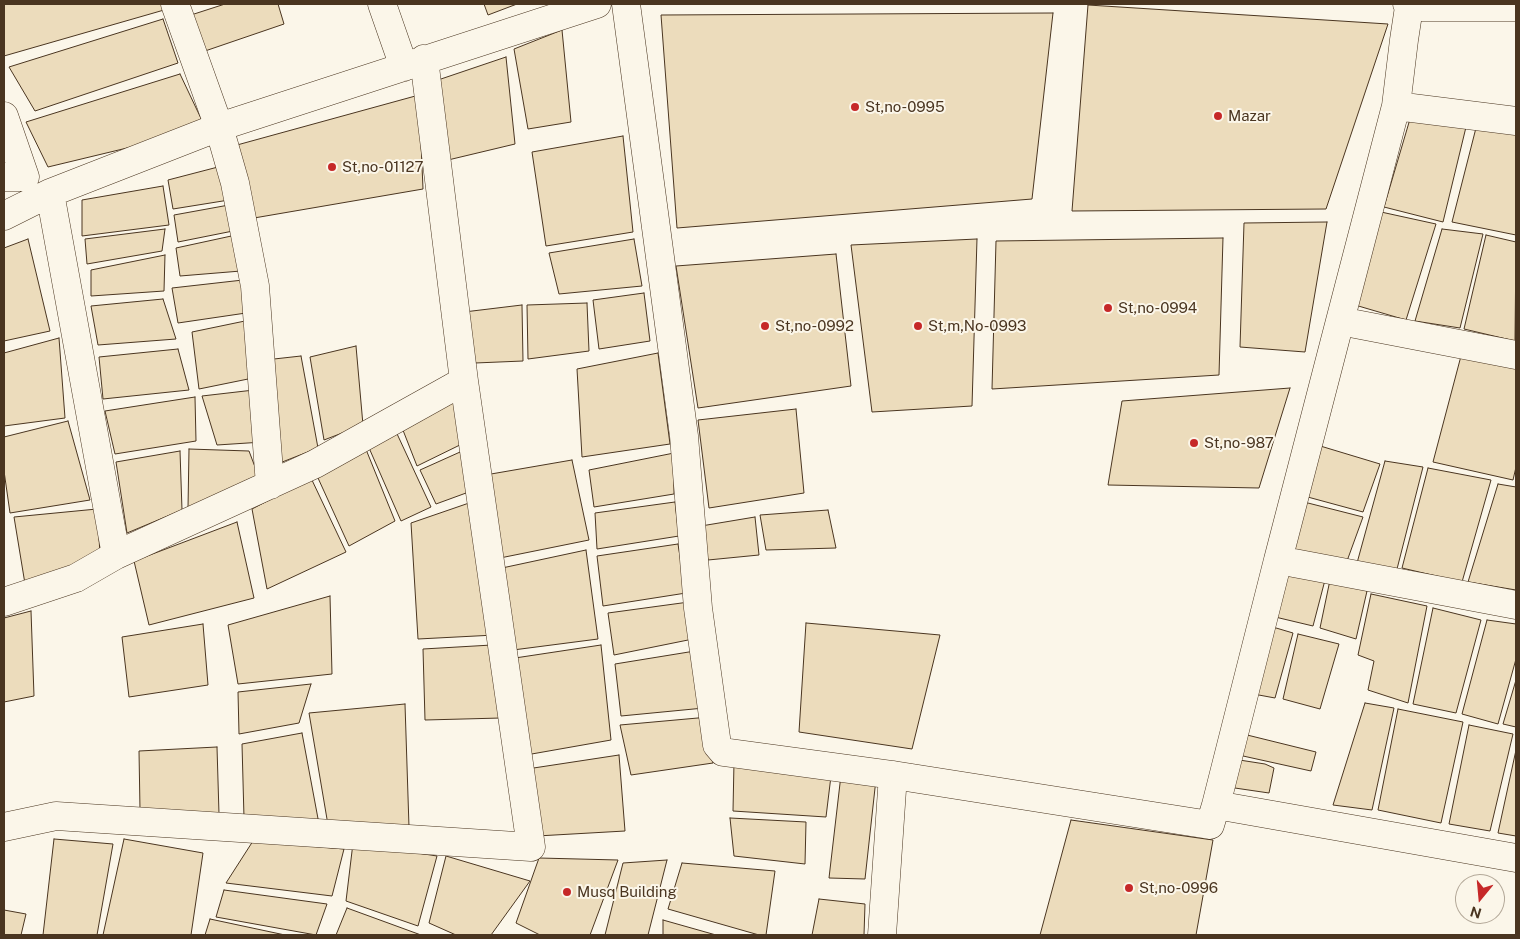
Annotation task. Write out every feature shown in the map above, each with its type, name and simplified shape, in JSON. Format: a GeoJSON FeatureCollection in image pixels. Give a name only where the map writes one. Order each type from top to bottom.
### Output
{"type":"FeatureCollection","features":[{"type":"Feature","properties":{"kind":"street"},"geometry":{"type":"LineString","coordinates":[[175,4],[219,126],[235,183],[255,286],[270,485]]}},
{"type":"Feature","properties":{"kind":"street"},"geometry":{"type":"LineString","coordinates":[[4,826],[56,816],[531,847],[464,381],[414,63],[382,4]]}},
{"type":"Feature","properties":{"kind":"street"},"geometry":{"type":"LineString","coordinates":[[4,216],[50,193],[219,126],[597,4]]}},
{"type":"Feature","properties":{"kind":"street"},"geometry":{"type":"LineString","coordinates":[[626,4],[684,436],[698,608],[717,745],[723,752],[893,775],[1210,825],[1396,106],[1408,5],[1516,7]]}},
{"type":"Feature","properties":{"kind":"street"},"geometry":{"type":"LineString","coordinates":[[1396,106],[1516,121]]}},
{"type":"Feature","properties":{"kind":"street"},"geometry":{"type":"LineString","coordinates":[[4,116],[25,177],[4,177]]}},
{"type":"Feature","properties":{"kind":"street"},"geometry":{"type":"LineString","coordinates":[[50,193],[116,555]]}},
{"type":"Feature","properties":{"kind":"street"},"geometry":{"type":"LineString","coordinates":[[1340,321],[1516,355]]}},
{"type":"Feature","properties":{"kind":"street"},"geometry":{"type":"LineString","coordinates":[[4,602],[76,578],[116,555],[315,464],[464,381]]}},
{"type":"Feature","properties":{"kind":"street"},"geometry":{"type":"LineString","coordinates":[[1278,560],[1516,605]]}},
{"type":"Feature","properties":{"kind":"street"},"geometry":{"type":"LineString","coordinates":[[882,935],[893,775]]}},
{"type":"Feature","properties":{"kind":"street"},"geometry":{"type":"LineString","coordinates":[[1216,805],[1516,858]]}},
{"type":"Feature","properties":{"kind":"building"},"geometry":{"type":"Polygon","coordinates":[[[4,4],[162,4],[164,10],[4,56],[4,4]]]}},
{"type":"Feature","properties":{"kind":"building"},"geometry":{"type":"Polygon","coordinates":[[[225,4],[278,4],[284,24],[205,51],[191,15],[225,4]]]}},
{"type":"Feature","properties":{"kind":"building"},"geometry":{"type":"Polygon","coordinates":[[[484,4],[517,4],[488,15],[484,4]]]}},
{"type":"Feature","properties":{"kind":"building","name":"Mazar"},"geometry":{"type":"Polygon","coordinates":[[[1088,5],[1388,24],[1326,209],[1072,211],[1088,5]]]}},
{"type":"Feature","properties":{"kind":"building","name":"St,no-0995"},"geometry":{"type":"Polygon","coordinates":[[[1053,13],[1032,199],[677,228],[661,15],[1053,13]]]}},
{"type":"Feature","properties":{"kind":"building"},"geometry":{"type":"Polygon","coordinates":[[[163,19],[178,63],[35,111],[9,67],[163,19]]]}},
{"type":"Feature","properties":{"kind":"building"},"geometry":{"type":"Polygon","coordinates":[[[562,30],[571,122],[528,129],[514,49],[562,30]]]}},
{"type":"Feature","properties":{"kind":"building"},"geometry":{"type":"Polygon","coordinates":[[[506,57],[515,144],[448,160],[435,81],[506,57]]]}},
{"type":"Feature","properties":{"kind":"building"},"geometry":{"type":"Polygon","coordinates":[[[180,74],[206,129],[48,167],[26,122],[180,74]]]}},
{"type":"Feature","properties":{"kind":"building","name":"St,no-01127"},"geometry":{"type":"Polygon","coordinates":[[[419,95],[423,189],[254,218],[237,145],[419,95]]]}},
{"type":"Feature","properties":{"kind":"building"},"geometry":{"type":"Polygon","coordinates":[[[1410,119],[1466,127],[1443,222],[1384,207],[1410,119]]]}},
{"type":"Feature","properties":{"kind":"building"},"geometry":{"type":"Polygon","coordinates":[[[1477,124],[1516,130],[1516,235],[1452,222],[1477,124]]]}},
{"type":"Feature","properties":{"kind":"building"},"geometry":{"type":"Polygon","coordinates":[[[623,136],[633,232],[546,246],[532,152],[623,136]]]}},
{"type":"Feature","properties":{"kind":"building"},"geometry":{"type":"Polygon","coordinates":[[[218,167],[229,200],[173,209],[168,180],[218,167]]]}},
{"type":"Feature","properties":{"kind":"building"},"geometry":{"type":"Polygon","coordinates":[[[163,186],[169,225],[82,236],[82,200],[163,186]]]}},
{"type":"Feature","properties":{"kind":"building"},"geometry":{"type":"Polygon","coordinates":[[[229,205],[233,231],[178,242],[174,215],[229,205]]]}},
{"type":"Feature","properties":{"kind":"building"},"geometry":{"type":"Polygon","coordinates":[[[1381,212],[1436,224],[1406,320],[1355,305],[1381,212]]]}},
{"type":"Feature","properties":{"kind":"building"},"geometry":{"type":"Polygon","coordinates":[[[1327,222],[1305,352],[1240,347],[1244,223],[1327,222]]]}},
{"type":"Feature","properties":{"kind":"building"},"geometry":{"type":"Polygon","coordinates":[[[165,229],[162,251],[87,264],[85,239],[165,229]]]}},
{"type":"Feature","properties":{"kind":"building"},"geometry":{"type":"Polygon","coordinates":[[[1442,229],[1483,234],[1460,328],[1415,321],[1442,229]]]}},
{"type":"Feature","properties":{"kind":"building"},"geometry":{"type":"Polygon","coordinates":[[[236,235],[241,271],[180,276],[176,248],[236,235]]]}},
{"type":"Feature","properties":{"kind":"building"},"geometry":{"type":"Polygon","coordinates":[[[1486,235],[1516,242],[1515,341],[1464,329],[1486,235]]]}},
{"type":"Feature","properties":{"kind":"building","name":"St,no-0994"},"geometry":{"type":"Polygon","coordinates":[[[1223,238],[1219,375],[992,389],[996,241],[1223,238]]]}},
{"type":"Feature","properties":{"kind":"building"},"geometry":{"type":"Polygon","coordinates":[[[28,239],[50,331],[4,341],[4,248],[28,239]]]}},
{"type":"Feature","properties":{"kind":"building"},"geometry":{"type":"Polygon","coordinates":[[[634,239],[642,286],[559,294],[549,253],[634,239]]]}},
{"type":"Feature","properties":{"kind":"building","name":"St,m,No-0993"},"geometry":{"type":"Polygon","coordinates":[[[977,239],[972,406],[872,412],[851,245],[977,239]]]}},
{"type":"Feature","properties":{"kind":"building","name":"St,no-0992"},"geometry":{"type":"Polygon","coordinates":[[[836,254],[851,386],[698,408],[676,266],[836,254]]]}},
{"type":"Feature","properties":{"kind":"building"},"geometry":{"type":"Polygon","coordinates":[[[165,255],[164,291],[91,296],[91,270],[165,255]]]}},
{"type":"Feature","properties":{"kind":"building"},"geometry":{"type":"Polygon","coordinates":[[[243,280],[246,313],[178,323],[172,288],[243,280]]]}},
{"type":"Feature","properties":{"kind":"building"},"geometry":{"type":"Polygon","coordinates":[[[644,293],[650,341],[599,349],[593,300],[644,293]]]}},
{"type":"Feature","properties":{"kind":"building"},"geometry":{"type":"Polygon","coordinates":[[[163,299],[176,339],[98,345],[91,306],[163,299]]]}},
{"type":"Feature","properties":{"kind":"building"},"geometry":{"type":"Polygon","coordinates":[[[587,303],[589,351],[528,359],[527,305],[587,303]]]}},
{"type":"Feature","properties":{"kind":"building"},"geometry":{"type":"Polygon","coordinates":[[[522,305],[523,361],[475,363],[464,312],[522,305]]]}},
{"type":"Feature","properties":{"kind":"building"},"geometry":{"type":"Polygon","coordinates":[[[245,321],[253,378],[199,389],[192,332],[245,321]]]}},
{"type":"Feature","properties":{"kind":"building"},"geometry":{"type":"Polygon","coordinates":[[[59,338],[65,418],[4,426],[4,353],[59,338]]]}},
{"type":"Feature","properties":{"kind":"building"},"geometry":{"type":"Polygon","coordinates":[[[356,346],[363,425],[324,440],[310,357],[356,346]]]}},
{"type":"Feature","properties":{"kind":"building"},"geometry":{"type":"Polygon","coordinates":[[[178,349],[189,390],[103,399],[99,357],[178,349]]]}},
{"type":"Feature","properties":{"kind":"building"},"geometry":{"type":"Polygon","coordinates":[[[658,353],[670,444],[582,457],[577,369],[658,353]]]}},
{"type":"Feature","properties":{"kind":"building"},"geometry":{"type":"Polygon","coordinates":[[[301,356],[318,448],[272,466],[265,360],[301,356]]]}},
{"type":"Feature","properties":{"kind":"building"},"geometry":{"type":"Polygon","coordinates":[[[1461,356],[1516,368],[1516,467],[1513,480],[1433,462],[1461,356]]]}},
{"type":"Feature","properties":{"kind":"building","name":"St,no-987"},"geometry":{"type":"Polygon","coordinates":[[[1290,388],[1259,488],[1108,485],[1122,401],[1290,388]]]}},
{"type":"Feature","properties":{"kind":"building"},"geometry":{"type":"Polygon","coordinates":[[[254,390],[263,442],[217,445],[202,396],[254,390]]]}},
{"type":"Feature","properties":{"kind":"building"},"geometry":{"type":"Polygon","coordinates":[[[457,390],[466,442],[417,466],[399,420],[457,390]]]}},
{"type":"Feature","properties":{"kind":"building"},"geometry":{"type":"Polygon","coordinates":[[[195,397],[196,441],[115,454],[105,411],[195,397]]]}},
{"type":"Feature","properties":{"kind":"building"},"geometry":{"type":"Polygon","coordinates":[[[796,409],[804,493],[709,508],[698,420],[796,409]]]}},
{"type":"Feature","properties":{"kind":"building"},"geometry":{"type":"Polygon","coordinates":[[[68,421],[90,500],[10,513],[4,471],[4,437],[68,421]]]}},
{"type":"Feature","properties":{"kind":"building"},"geometry":{"type":"Polygon","coordinates":[[[392,423],[431,507],[401,521],[366,441],[392,423]]]}},
{"type":"Feature","properties":{"kind":"building"},"geometry":{"type":"Polygon","coordinates":[[[1317,445],[1380,464],[1363,512],[1304,496],[1317,445]]]}},
{"type":"Feature","properties":{"kind":"building"},"geometry":{"type":"Polygon","coordinates":[[[365,447],[395,521],[349,546],[318,478],[365,447]]]}},
{"type":"Feature","properties":{"kind":"building"},"geometry":{"type":"Polygon","coordinates":[[[469,448],[477,489],[436,504],[420,470],[469,448]]]}},
{"type":"Feature","properties":{"kind":"building"},"geometry":{"type":"Polygon","coordinates":[[[189,449],[249,451],[258,475],[188,508],[189,449]]]}},
{"type":"Feature","properties":{"kind":"building"},"geometry":{"type":"Polygon","coordinates":[[[180,451],[182,510],[127,533],[116,462],[180,451]]]}},
{"type":"Feature","properties":{"kind":"building"},"geometry":{"type":"Polygon","coordinates":[[[674,453],[674,494],[594,507],[589,470],[674,453]]]}},
{"type":"Feature","properties":{"kind":"building"},"geometry":{"type":"Polygon","coordinates":[[[572,460],[589,540],[500,558],[491,474],[572,460]]]}},
{"type":"Feature","properties":{"kind":"building"},"geometry":{"type":"Polygon","coordinates":[[[1385,461],[1423,467],[1397,569],[1357,563],[1385,461]]]}},
{"type":"Feature","properties":{"kind":"building"},"geometry":{"type":"Polygon","coordinates":[[[1428,468],[1491,480],[1462,582],[1402,568],[1428,468]]]}},
{"type":"Feature","properties":{"kind":"building"},"geometry":{"type":"Polygon","coordinates":[[[311,478],[346,552],[267,589],[252,509],[311,478]]]}},
{"type":"Feature","properties":{"kind":"building"},"geometry":{"type":"Polygon","coordinates":[[[1498,484],[1516,487],[1516,590],[1468,582],[1498,484]]]}},
{"type":"Feature","properties":{"kind":"building"},"geometry":{"type":"Polygon","coordinates":[[[472,502],[495,635],[418,639],[411,523],[472,502]]]}},
{"type":"Feature","properties":{"kind":"building"},"geometry":{"type":"Polygon","coordinates":[[[675,502],[679,536],[597,549],[595,513],[675,502]]]}},
{"type":"Feature","properties":{"kind":"building"},"geometry":{"type":"Polygon","coordinates":[[[1304,502],[1363,517],[1347,561],[1292,549],[1304,502]]]}},
{"type":"Feature","properties":{"kind":"building"},"geometry":{"type":"Polygon","coordinates":[[[97,509],[100,553],[26,590],[14,517],[97,509]]]}},
{"type":"Feature","properties":{"kind":"building"},"geometry":{"type":"Polygon","coordinates":[[[828,510],[836,548],[766,550],[760,515],[828,510]]]}},
{"type":"Feature","properties":{"kind":"building"},"geometry":{"type":"Polygon","coordinates":[[[755,517],[759,555],[708,560],[701,526],[755,517]]]}},
{"type":"Feature","properties":{"kind":"building"},"geometry":{"type":"Polygon","coordinates":[[[237,522],[254,598],[149,625],[134,561],[237,522]]]}},
{"type":"Feature","properties":{"kind":"building"},"geometry":{"type":"Polygon","coordinates":[[[678,544],[686,593],[603,606],[597,556],[678,544]]]}},
{"type":"Feature","properties":{"kind":"building"},"geometry":{"type":"Polygon","coordinates":[[[586,550],[598,639],[513,650],[502,568],[586,550]]]}},
{"type":"Feature","properties":{"kind":"building"},"geometry":{"type":"Polygon","coordinates":[[[1282,568],[1325,580],[1313,626],[1271,616],[1282,568]]]}},
{"type":"Feature","properties":{"kind":"building"},"geometry":{"type":"Polygon","coordinates":[[[1330,580],[1367,591],[1356,639],[1320,628],[1330,580]]]}},
{"type":"Feature","properties":{"kind":"building"},"geometry":{"type":"Polygon","coordinates":[[[1371,594],[1427,606],[1408,703],[1368,690],[1374,661],[1358,655],[1371,594]]]}},
{"type":"Feature","properties":{"kind":"building"},"geometry":{"type":"Polygon","coordinates":[[[330,596],[332,674],[238,684],[228,625],[330,596]]]}},
{"type":"Feature","properties":{"kind":"building"},"geometry":{"type":"Polygon","coordinates":[[[689,602],[693,639],[614,655],[608,613],[689,602]]]}},
{"type":"Feature","properties":{"kind":"building"},"geometry":{"type":"Polygon","coordinates":[[[1433,608],[1481,620],[1456,713],[1413,704],[1433,608]]]}},
{"type":"Feature","properties":{"kind":"building"},"geometry":{"type":"Polygon","coordinates":[[[31,611],[34,696],[4,702],[4,618],[31,611]]]}},
{"type":"Feature","properties":{"kind":"building"},"geometry":{"type":"Polygon","coordinates":[[[1487,620],[1516,624],[1516,659],[1498,724],[1462,714],[1487,620]]]}},
{"type":"Feature","properties":{"kind":"building"},"geometry":{"type":"Polygon","coordinates":[[[806,623],[940,635],[912,749],[799,732],[806,623]]]}},
{"type":"Feature","properties":{"kind":"building"},"geometry":{"type":"Polygon","coordinates":[[[203,624],[208,685],[129,697],[122,637],[203,624]]]}},
{"type":"Feature","properties":{"kind":"building"},"geometry":{"type":"Polygon","coordinates":[[[1266,625],[1293,633],[1275,698],[1248,693],[1266,625]]]}},
{"type":"Feature","properties":{"kind":"building"},"geometry":{"type":"Polygon","coordinates":[[[1298,634],[1339,644],[1320,709],[1283,699],[1298,634]]]}},
{"type":"Feature","properties":{"kind":"building"},"geometry":{"type":"Polygon","coordinates":[[[492,645],[501,718],[425,720],[423,649],[492,645]]]}},
{"type":"Feature","properties":{"kind":"building"},"geometry":{"type":"Polygon","coordinates":[[[601,645],[611,740],[526,755],[515,658],[601,645]]]}},
{"type":"Feature","properties":{"kind":"building"},"geometry":{"type":"Polygon","coordinates":[[[695,651],[704,708],[621,716],[615,664],[695,651]]]}},
{"type":"Feature","properties":{"kind":"building"},"geometry":{"type":"Polygon","coordinates":[[[1516,680],[1516,727],[1503,724],[1516,680]]]}},
{"type":"Feature","properties":{"kind":"building"},"geometry":{"type":"Polygon","coordinates":[[[311,684],[299,723],[239,734],[238,692],[311,684]]]}},
{"type":"Feature","properties":{"kind":"building"},"geometry":{"type":"Polygon","coordinates":[[[1365,703],[1394,708],[1372,810],[1333,805],[1365,703]]]}},
{"type":"Feature","properties":{"kind":"building"},"geometry":{"type":"Polygon","coordinates":[[[405,704],[409,827],[328,825],[309,713],[405,704]]]}},
{"type":"Feature","properties":{"kind":"building"},"geometry":{"type":"Polygon","coordinates":[[[1398,709],[1463,722],[1441,823],[1378,810],[1398,709]]]}},
{"type":"Feature","properties":{"kind":"building"},"geometry":{"type":"Polygon","coordinates":[[[709,717],[713,763],[631,775],[620,725],[709,717]]]}},
{"type":"Feature","properties":{"kind":"building"},"geometry":{"type":"Polygon","coordinates":[[[1469,725],[1513,734],[1490,831],[1449,824],[1469,725]]]}},
{"type":"Feature","properties":{"kind":"building"},"geometry":{"type":"Polygon","coordinates":[[[302,733],[319,824],[244,818],[242,744],[302,733]]]}},
{"type":"Feature","properties":{"kind":"building"},"geometry":{"type":"Polygon","coordinates":[[[1239,733],[1316,752],[1311,771],[1234,754],[1239,733]]]}},
{"type":"Feature","properties":{"kind":"building"},"geometry":{"type":"Polygon","coordinates":[[[217,747],[219,814],[140,810],[139,751],[217,747]]]}},
{"type":"Feature","properties":{"kind":"building"},"geometry":{"type":"Polygon","coordinates":[[[1516,750],[1516,836],[1498,833],[1516,750]]]}},
{"type":"Feature","properties":{"kind":"building"},"geometry":{"type":"Polygon","coordinates":[[[619,755],[625,831],[537,836],[527,769],[619,755]]]}},
{"type":"Feature","properties":{"kind":"building"},"geometry":{"type":"Polygon","coordinates":[[[1233,759],[1265,764],[1274,768],[1269,793],[1228,787],[1233,759]]]}},
{"type":"Feature","properties":{"kind":"building"},"geometry":{"type":"Polygon","coordinates":[[[734,762],[831,776],[826,817],[733,811],[734,762]]]}},
{"type":"Feature","properties":{"kind":"building"},"geometry":{"type":"Polygon","coordinates":[[[841,775],[876,779],[865,879],[829,878],[841,775]]]}},
{"type":"Feature","properties":{"kind":"building"},"geometry":{"type":"Polygon","coordinates":[[[730,818],[806,822],[805,864],[734,856],[730,818]]]}},
{"type":"Feature","properties":{"kind":"building","name":"St,no-0996"},"geometry":{"type":"Polygon","coordinates":[[[1071,820],[1213,840],[1196,935],[1040,935],[1071,820]]]}},
{"type":"Feature","properties":{"kind":"building"},"geometry":{"type":"Polygon","coordinates":[[[54,839],[113,844],[97,935],[43,935],[54,839]]]}},
{"type":"Feature","properties":{"kind":"building"},"geometry":{"type":"Polygon","coordinates":[[[124,839],[203,853],[191,935],[103,935],[124,839]]]}},
{"type":"Feature","properties":{"kind":"building"},"geometry":{"type":"Polygon","coordinates":[[[253,841],[344,849],[332,896],[226,883],[253,841]]]}},
{"type":"Feature","properties":{"kind":"building"},"geometry":{"type":"Polygon","coordinates":[[[353,843],[437,856],[418,926],[346,901],[353,843]]]}},
{"type":"Feature","properties":{"kind":"building"},"geometry":{"type":"Polygon","coordinates":[[[446,856],[530,881],[491,935],[456,935],[429,923],[446,856]]]}},
{"type":"Feature","properties":{"kind":"building","name":"Musq Building"},"geometry":{"type":"Polygon","coordinates":[[[539,858],[618,860],[590,935],[540,935],[516,923],[539,858]]]}},
{"type":"Feature","properties":{"kind":"building"},"geometry":{"type":"Polygon","coordinates":[[[667,860],[648,935],[605,935],[623,863],[667,860]]]}},
{"type":"Feature","properties":{"kind":"building"},"geometry":{"type":"Polygon","coordinates":[[[682,863],[775,871],[766,935],[759,935],[668,909],[682,863]]]}},
{"type":"Feature","properties":{"kind":"building"},"geometry":{"type":"Polygon","coordinates":[[[224,890],[327,904],[316,935],[216,917],[224,890]]]}},
{"type":"Feature","properties":{"kind":"building"},"geometry":{"type":"Polygon","coordinates":[[[819,899],[865,904],[864,935],[812,935],[819,899]]]}},
{"type":"Feature","properties":{"kind":"building"},"geometry":{"type":"Polygon","coordinates":[[[347,908],[421,935],[336,935],[347,908]]]}},
{"type":"Feature","properties":{"kind":"building"},"geometry":{"type":"Polygon","coordinates":[[[4,910],[26,914],[21,935],[4,935],[4,910]]]}},
{"type":"Feature","properties":{"kind":"building"},"geometry":{"type":"Polygon","coordinates":[[[210,919],[285,935],[205,935],[210,919]]]}},
{"type":"Feature","properties":{"kind":"building"},"geometry":{"type":"Polygon","coordinates":[[[663,920],[716,935],[663,935],[663,920]]]}},
{"type":"Feature","properties":{"kind":"place","name":"St,no-0995"},"geometry":{"type":"Point","coordinates":[855,107]}},
{"type":"Feature","properties":{"kind":"place","name":"Mazar"},"geometry":{"type":"Point","coordinates":[1218,116]}},
{"type":"Feature","properties":{"kind":"place","name":"St,no-01127"},"geometry":{"type":"Point","coordinates":[332,167]}},
{"type":"Feature","properties":{"kind":"place","name":"St,no-0994"},"geometry":{"type":"Point","coordinates":[1108,308]}},
{"type":"Feature","properties":{"kind":"place","name":"St,no-0992"},"geometry":{"type":"Point","coordinates":[765,326]}},
{"type":"Feature","properties":{"kind":"place","name":"St,m,No-0993"},"geometry":{"type":"Point","coordinates":[918,326]}},
{"type":"Feature","properties":{"kind":"place","name":"St,no-987"},"geometry":{"type":"Point","coordinates":[1194,443]}},
{"type":"Feature","properties":{"kind":"place","name":"St,no-0996"},"geometry":{"type":"Point","coordinates":[1129,888]}},
{"type":"Feature","properties":{"kind":"place","name":"Musq Building"},"geometry":{"type":"Point","coordinates":[567,892]}}]}
